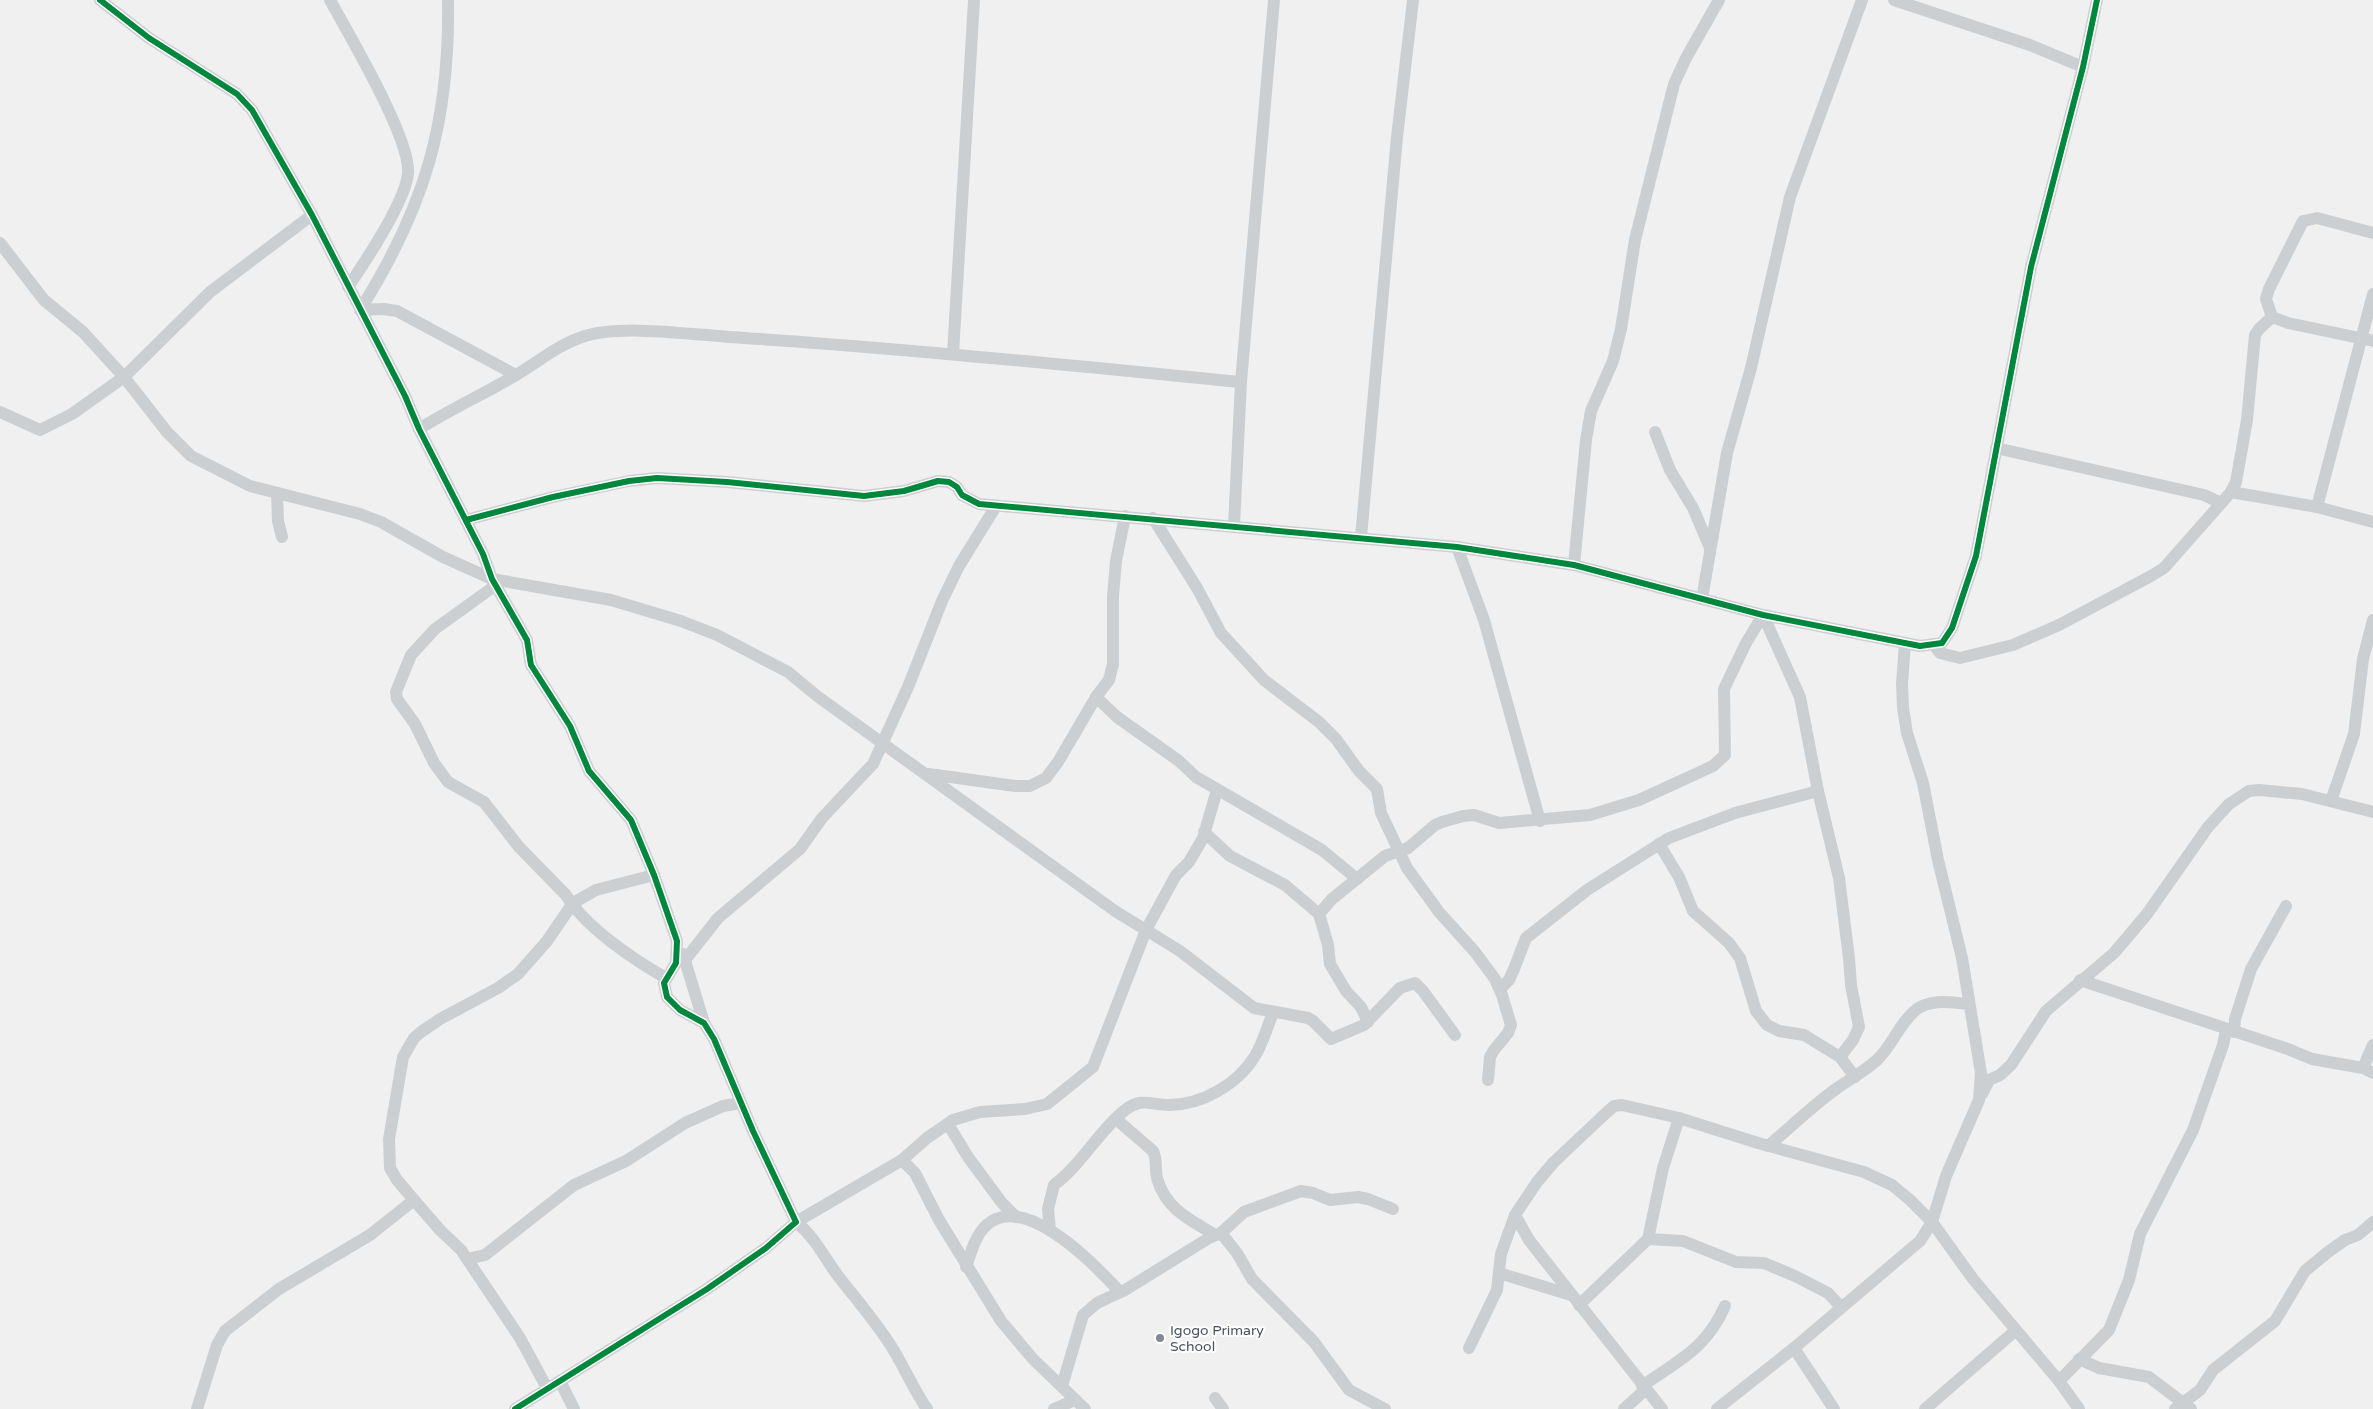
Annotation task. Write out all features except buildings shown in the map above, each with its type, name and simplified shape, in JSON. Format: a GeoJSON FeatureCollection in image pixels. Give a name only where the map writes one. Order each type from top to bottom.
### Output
{"type":"FeatureCollection","features":[{"type":"Feature","properties":{"kind":"street"},"geometry":{"type":"LineString","coordinates":[[100,0],[149,38],[237,94],[252,110],[312,215],[405,396],[419,429],[466,520],[494,582],[527,640],[531,665],[570,726],[589,771],[630,820],[654,875],[685,960],[704,1023],[714,1039],[741,1103],[796,1222],[809,1232],[838,1275],[867,1312],[894,1351],[905,1374],[927,1409]]}},
{"type":"Feature","properties":{"kind":"street"},"geometry":{"type":"LineString","coordinates":[[330,0],[392,120],[408,161],[408,175],[391,216],[370,255],[348,287]]}},
{"type":"Feature","properties":{"kind":"street"},"geometry":{"type":"LineString","coordinates":[[360,310],[397,245],[425,181],[439,129],[443,99],[449,36],[448,0]]}},
{"type":"Feature","properties":{"kind":"street"},"geometry":{"type":"LineString","coordinates":[[953,354],[974,0]]}},
{"type":"Feature","properties":{"kind":"street"},"geometry":{"type":"LineString","coordinates":[[1234,526],[1241,382],[1274,0]]}},
{"type":"Feature","properties":{"kind":"street"},"geometry":{"type":"LineString","coordinates":[[1361,538],[1397,137],[1413,0]]}},
{"type":"Feature","properties":{"kind":"street"},"geometry":{"type":"LineString","coordinates":[[1574,565],[1586,440],[1591,411],[1613,361],[1621,329],[1636,240],[1674,84],[1686,58],[1720,0]]}},
{"type":"Feature","properties":{"kind":"street"},"geometry":{"type":"LineString","coordinates":[[1702,599],[1727,453],[1751,368],[1790,197],[1862,0]]}},
{"type":"Feature","properties":{"kind":"street"},"geometry":{"type":"LineString","coordinates":[[1894,0],[2030,45],[2083,67]]}},
{"type":"Feature","properties":{"kind":"street"},"geometry":{"type":"LineString","coordinates":[[466,520],[553,497],[629,481],[657,478],[727,482],[864,496],[904,491],[938,481],[949,482],[971,501],[996,506],[1153,518],[1457,547],[1574,565],[1763,615],[1905,643],[1934,645],[1942,643],[1952,628],[1965,594],[1976,556],[2031,266],[2083,67],[2097,0]]}},
{"type":"Feature","properties":{"kind":"street"},"geometry":{"type":"LineString","coordinates":[[0,412],[34,429],[47,428],[92,401],[124,377],[210,292],[312,215]]}},
{"type":"Feature","properties":{"kind":"street"},"geometry":{"type":"LineString","coordinates":[[2272,317],[2266,299],[2269,289],[2303,221],[2308,218],[2318,218],[2373,233]]}},
{"type":"Feature","properties":{"kind":"street"},"geometry":{"type":"LineString","coordinates":[[0,244],[44,300],[83,332],[124,377],[167,432],[191,456],[250,486],[360,514],[381,522],[443,557],[494,582],[611,600],[647,609],[717,635],[788,672],[883,744],[1115,911],[1180,951],[1254,1008],[1308,1018],[1331,1039],[1346,1034],[1368,1022],[1400,988],[1415,983],[1455,1035]]}},
{"type":"Feature","properties":{"kind":"street"},"geometry":{"type":"LineString","coordinates":[[2317,507],[2367,340],[2373,294]]}},
{"type":"Feature","properties":{"kind":"street"},"geometry":{"type":"LineString","coordinates":[[360,310],[383,309],[397,311],[495,362],[516,375]]}},
{"type":"Feature","properties":{"kind":"street"},"geometry":{"type":"LineString","coordinates":[[1934,645],[1940,653],[1960,658],[2013,645],[2050,630],[2164,568],[2231,492],[2236,482],[2247,420],[2255,336],[2259,329],[2272,317]]}},
{"type":"Feature","properties":{"kind":"street"},"geometry":{"type":"LineString","coordinates":[[2272,317],[2288,323],[2367,340]]}},
{"type":"Feature","properties":{"kind":"street"},"geometry":{"type":"LineString","coordinates":[[419,429],[452,408],[516,375],[550,352],[583,336],[610,331],[662,332],[953,354],[1241,382]]}},
{"type":"Feature","properties":{"kind":"street"},"geometry":{"type":"LineString","coordinates":[[1655,432],[1670,470],[1693,508],[1710,548]]}},
{"type":"Feature","properties":{"kind":"street"},"geometry":{"type":"LineString","coordinates":[[1996,448],[2204,495],[2221,503]]}},
{"type":"Feature","properties":{"kind":"street"},"geometry":{"type":"LineString","coordinates":[[2231,492],[2317,507],[2373,522]]}},
{"type":"Feature","properties":{"kind":"street"},"geometry":{"type":"LineString","coordinates":[[277,493],[278,521],[282,537]]}},
{"type":"Feature","properties":{"kind":"street"},"geometry":{"type":"LineString","coordinates":[[685,960],[718,918],[800,849],[822,818],[873,764],[926,644],[942,601],[959,566],[996,506]]}},
{"type":"Feature","properties":{"kind":"street"},"geometry":{"type":"LineString","coordinates":[[924,773],[1014,786],[1030,786],[1046,778],[1058,762],[1096,697],[1109,680],[1113,664],[1113,596],[1119,538],[1125,516]]}},
{"type":"Feature","properties":{"kind":"street"},"geometry":{"type":"LineString","coordinates":[[1153,518],[1197,588],[1220,633],[1264,680],[1319,722],[1336,739],[1359,771],[1378,789],[1381,813],[1398,851],[1422,889],[1475,952],[1500,989],[1510,1026],[1508,1033],[1490,1057],[1488,1080]]}},
{"type":"Feature","properties":{"kind":"street"},"geometry":{"type":"LineString","coordinates":[[1457,547],[1484,620],[1540,821]]}},
{"type":"Feature","properties":{"kind":"street"},"geometry":{"type":"LineString","coordinates":[[494,582],[435,629],[410,655],[396,692],[397,699],[415,724],[434,763],[448,782],[484,802],[519,848],[604,936],[666,978]]}},
{"type":"Feature","properties":{"kind":"street"},"geometry":{"type":"LineString","coordinates":[[1319,914],[1332,899],[1385,856],[1408,848],[1435,825],[1463,816],[1474,815],[1499,823],[1540,821],[1590,815],[1639,800],[1713,766],[1725,755],[1724,689],[1746,643],[1763,615]]}},
{"type":"Feature","properties":{"kind":"street"},"geometry":{"type":"LineString","coordinates":[[1763,615],[1800,697],[1818,791],[1839,878],[1850,958],[1850,985],[1859,1027],[1854,1040],[1840,1057]]}},
{"type":"Feature","properties":{"kind":"street"},"geometry":{"type":"LineString","coordinates":[[2331,801],[2354,734],[2363,659],[2373,620]]}},
{"type":"Feature","properties":{"kind":"street"},"geometry":{"type":"LineString","coordinates":[[1905,643],[1902,684],[1907,733],[1923,783],[1938,860],[1962,958],[1979,1054],[1981,1073],[1979,1100]]}},
{"type":"Feature","properties":{"kind":"street"},"geometry":{"type":"LineString","coordinates":[[1096,697],[1117,717],[1178,761],[1196,777],[1322,850],[1357,879]]}},
{"type":"Feature","properties":{"kind":"street"},"geometry":{"type":"LineString","coordinates":[[515,1409],[706,1289],[766,1248],[796,1222],[902,1160],[948,1124],[980,1112],[1025,1109],[1047,1104],[1093,1067],[1146,930],[1176,875],[1189,862],[1204,832],[1217,790]]}},
{"type":"Feature","properties":{"kind":"street"},"geometry":{"type":"LineString","coordinates":[[1717,1409],[1794,1348],[1920,1241],[1932,1222],[1950,1166],[1989,1080],[2000,1075],[2012,1065],[2046,1012],[2080,980],[2114,953],[2148,914],[2188,860],[2208,827],[2230,804],[2249,791],[2259,790],[2302,794],[2373,812]]}},
{"type":"Feature","properties":{"kind":"street"},"geometry":{"type":"LineString","coordinates":[[1500,989],[1509,980],[1526,938],[1588,890],[1659,844],[1677,834],[1718,819],[1818,791]]}},
{"type":"Feature","properties":{"kind":"street"},"geometry":{"type":"LineString","coordinates":[[1204,832],[1230,856],[1285,885],[1319,914],[1328,945],[1330,964],[1346,992],[1361,1007],[1368,1022]]}},
{"type":"Feature","properties":{"kind":"street"},"geometry":{"type":"LineString","coordinates":[[1659,844],[1679,877],[1693,911],[1729,943],[1740,958],[1756,1011],[1767,1025],[1779,1031],[1804,1035],[1840,1057],[1855,1077]]}},
{"type":"Feature","properties":{"kind":"street"},"geometry":{"type":"LineString","coordinates":[[547,1388],[520,1338],[467,1259],[452,1239],[440,1230],[397,1180],[390,1168],[391,1124],[404,1057],[414,1038],[421,1032],[440,1019],[498,988],[518,974],[547,941],[572,904],[596,890],[654,875]]}},
{"type":"Feature","properties":{"kind":"street"},"geometry":{"type":"LineString","coordinates":[[2059,1381],[2108,1330],[2129,1280],[2140,1234],[2192,1130],[2223,1045],[2236,1019],[2251,969],[2286,906]]}},
{"type":"Feature","properties":{"kind":"street"},"geometry":{"type":"LineString","coordinates":[[677,941],[676,963],[666,978],[664,992],[671,1003],[680,1010],[704,1023]]}},
{"type":"Feature","properties":{"kind":"street"},"geometry":{"type":"LineString","coordinates":[[2080,980],[2230,1031],[2288,1048],[2312,1059],[2368,1070],[2373,1046]]}},
{"type":"Feature","properties":{"kind":"street"},"geometry":{"type":"LineString","coordinates":[[1768,1146],[1889,1048],[1897,1031],[1918,1009],[1936,1002],[1953,1001],[1970,1004]]}},
{"type":"Feature","properties":{"kind":"street"},"geometry":{"type":"LineString","coordinates":[[1050,1230],[1048,1209],[1054,1185],[1067,1176],[1116,1119],[1126,1110],[1143,1101],[1167,1105],[1183,1104],[1208,1097],[1228,1084],[1247,1068],[1256,1054],[1273,1013]]}},
{"type":"Feature","properties":{"kind":"street"},"geometry":{"type":"LineString","coordinates":[[467,1259],[485,1255],[574,1185],[626,1161],[685,1123],[723,1106],[741,1103]]}},
{"type":"Feature","properties":{"kind":"street"},"geometry":{"type":"LineString","coordinates":[[1469,1348],[1497,1290],[1501,1254],[1516,1215],[1537,1182],[1554,1162],[1614,1106],[1622,1105],[1679,1118],[1768,1146],[1879,1177],[1910,1200],[1932,1222],[2015,1331],[2059,1381],[2079,1409]]}},
{"type":"Feature","properties":{"kind":"street"},"geometry":{"type":"LineString","coordinates":[[1575,1300],[1648,1239],[1663,1168],[1679,1118]]}},
{"type":"Feature","properties":{"kind":"street"},"geometry":{"type":"LineString","coordinates":[[1116,1119],[1153,1151],[1156,1156],[1157,1179],[1169,1204],[1178,1213],[1218,1234],[1237,1253],[1252,1279],[1314,1342],[1348,1390],[1385,1409]]}},
{"type":"Feature","properties":{"kind":"street"},"geometry":{"type":"LineString","coordinates":[[948,1124],[968,1157],[1002,1203],[1016,1217]]}},
{"type":"Feature","properties":{"kind":"street"},"geometry":{"type":"LineString","coordinates":[[902,1160],[916,1173],[939,1220],[966,1267],[1001,1321],[1033,1359],[1080,1405]]}},
{"type":"Feature","properties":{"kind":"street"},"geometry":{"type":"LineString","coordinates":[[1062,1386],[1083,1315],[1096,1304],[1120,1292],[1218,1234],[1244,1212],[1301,1192],[1313,1193],[1330,1200],[1363,1198],[1393,1209]]}},
{"type":"Feature","properties":{"kind":"street"},"geometry":{"type":"LineString","coordinates":[[197,1409],[217,1345],[225,1331],[279,1289],[370,1235],[414,1200]]}},
{"type":"Feature","properties":{"kind":"street"},"geometry":{"type":"LineString","coordinates":[[1032,1222],[1048,1209]]}},
{"type":"Feature","properties":{"kind":"street"},"geometry":{"type":"LineString","coordinates":[[1516,1215],[1529,1240],[1662,1409]]}},
{"type":"Feature","properties":{"kind":"street"},"geometry":{"type":"LineString","coordinates":[[966,1267],[975,1240],[982,1231],[993,1221],[1016,1217],[1050,1230],[1075,1248],[1120,1292]]}},
{"type":"Feature","properties":{"kind":"street"},"geometry":{"type":"LineString","coordinates":[[2079,1359],[2099,1368],[2150,1377],[2183,1407],[2200,1390],[2213,1370],[2276,1320],[2305,1271],[2345,1240],[2358,1235],[2373,1222]]}},
{"type":"Feature","properties":{"kind":"street"},"geometry":{"type":"LineString","coordinates":[[1648,1239],[1682,1241],[1736,1262],[1764,1263],[1828,1293],[1842,1307]]}},
{"type":"Feature","properties":{"kind":"street"},"geometry":{"type":"LineString","coordinates":[[1499,1273],[1575,1300]]}},
{"type":"Feature","properties":{"kind":"street"},"geometry":{"type":"LineString","coordinates":[[1624,1409],[1644,1388],[1708,1338],[1717,1325],[1725,1306]]}},
{"type":"Feature","properties":{"kind":"street"},"geometry":{"type":"LineString","coordinates":[[1925,1409],[2015,1331]]}},
{"type":"Feature","properties":{"kind":"street"},"geometry":{"type":"LineString","coordinates":[[1794,1348],[1834,1409]]}},
{"type":"Feature","properties":{"kind":"street"},"geometry":{"type":"LineString","coordinates":[[560,1381],[574,1409]]}},
{"type":"Feature","properties":{"kind":"street"},"geometry":{"type":"LineString","coordinates":[[1215,1398],[1223,1409]]}},
{"type":"Feature","properties":{"kind":"street"},"geometry":{"type":"LineString","coordinates":[[1054,1409],[1080,1405]]}},
{"type":"Feature","properties":{"kind":"cycle path"},"geometry":{"type":"LineString","coordinates":[[100,0],[149,38],[237,94],[252,110],[312,215],[405,396],[419,429],[483,554],[492,579],[527,640],[531,665],[570,726],[589,771],[631,820],[654,875],[677,941],[676,963],[664,983],[667,997],[680,1010],[704,1023],[714,1039],[753,1131],[796,1222],[766,1248],[707,1289],[515,1409]]}},
{"type":"Feature","properties":{"kind":"cycle path"},"geometry":{"type":"LineString","coordinates":[[466,520],[553,497],[629,481],[657,478],[727,482],[864,496],[904,491],[938,481],[949,482],[957,487],[962,495],[979,504],[1457,547],[1574,565],[1763,615],[1920,646],[1942,643],[1952,628],[1976,556],[2031,267],[2083,67],[2097,0]]}},
{"type":"Feature","properties":{"kind":"place","name":"Igogo Primary School"},"geometry":{"type":"Point","coordinates":[1160,1338]}}]}
